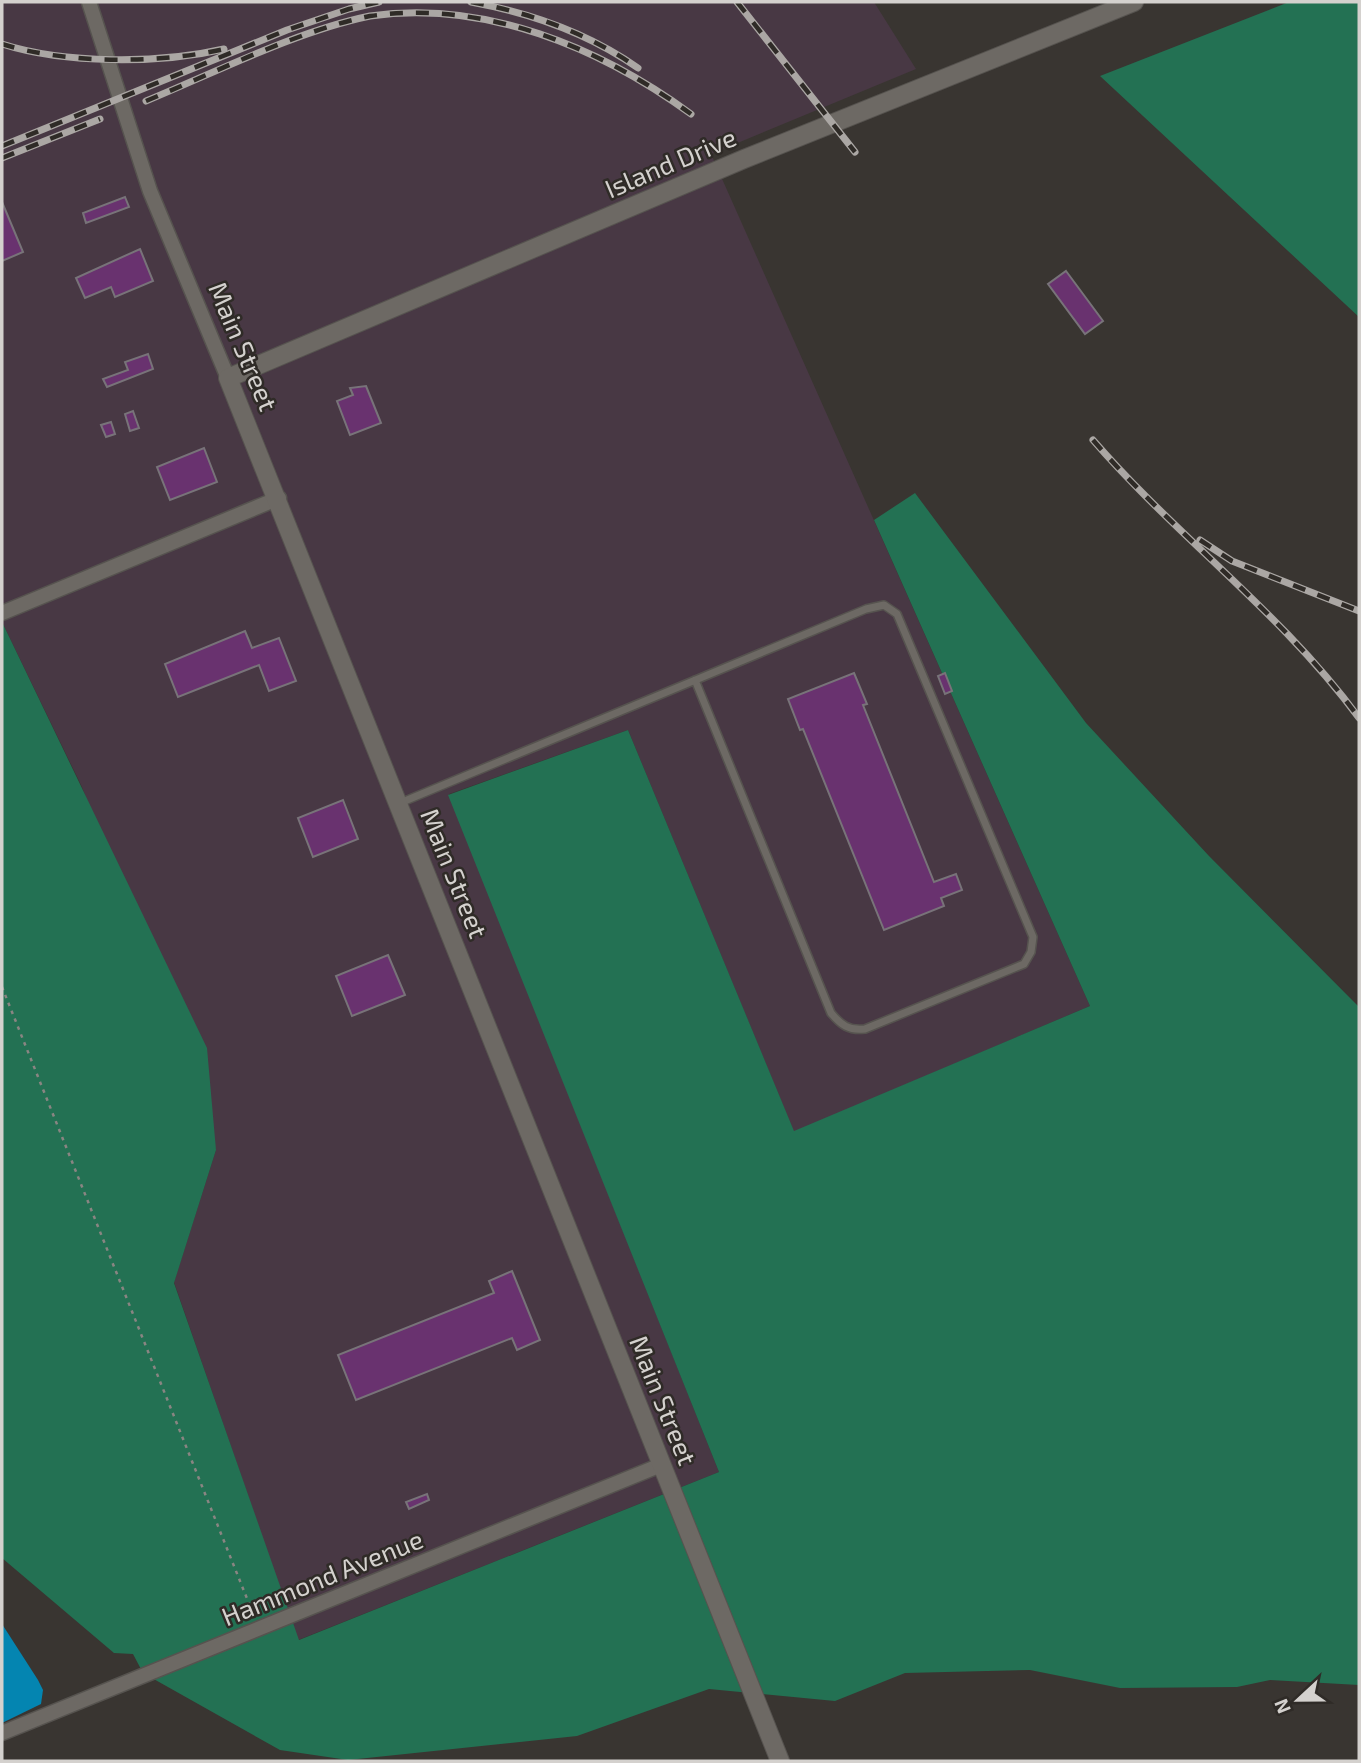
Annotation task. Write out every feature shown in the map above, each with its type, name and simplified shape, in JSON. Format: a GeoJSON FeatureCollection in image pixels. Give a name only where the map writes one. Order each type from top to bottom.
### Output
{"type":"FeatureCollection","features":[{"type":"Feature","properties":{"kind":"street","name":"Main Street"},"geometry":{"type":"LineString","coordinates":[[89,2],[150,191],[279,498],[780,1761]]}},
{"type":"Feature","properties":{"kind":"street","name":"Island Drive"},"geometry":{"type":"LineString","coordinates":[[228,378],[757,153],[1134,2]]}},
{"type":"Feature","properties":{"kind":"street"},"geometry":{"type":"LineString","coordinates":[[2,612],[279,498]]}},
{"type":"Feature","properties":{"kind":"street","name":"Hammond Avenue"},"geometry":{"type":"LineString","coordinates":[[2,1733],[661,1465]]}},
{"type":"Feature","properties":{"kind":"lane"},"geometry":{"type":"LineString","coordinates":[[400,803],[695,680],[866,609],[884,604],[897,614],[1033,937],[1031,952],[1024,964],[865,1030],[852,1031],[840,1023],[831,1013],[695,680]]}},
{"type":"Feature","properties":{"kind":"path"},"geometry":{"type":"LineString","coordinates":[[2,987],[259,1629]]}},
{"type":"Feature","properties":{"kind":"shaded area"},"geometry":{"type":"Polygon","coordinates":[[[2,2],[874,2],[916,69],[711,154],[1090,1006],[794,1132],[628,730],[449,794],[719,1472],[298,1640],[174,1282],[216,1150],[82,787],[2,622],[2,2]]]}},
{"type":"Feature","properties":{"kind":"green space"},"geometry":{"type":"Polygon","coordinates":[[[1289,2],[1359,2],[1359,317],[1100,76],[1289,2]]]}},
{"type":"Feature","properties":{"kind":"green space"},"geometry":{"type":"Polygon","coordinates":[[[915,493],[1086,723],[1209,856],[1359,1007],[1359,1685],[1270,1680],[1237,1687],[1120,1688],[1030,1670],[905,1673],[835,1701],[709,1689],[577,1736],[348,1760],[280,1750],[143,1673],[133,1654],[114,1653],[2,1558],[2,622],[207,1048],[216,1150],[174,1283],[299,1640],[719,1472],[448,795],[628,730],[794,1131],[1090,1006],[874,520],[915,493]]]}},
{"type":"Feature","properties":{"kind":"water"},"geometry":{"type":"Polygon","coordinates":[[[2,1624],[43,1690],[41,1704],[2,1723],[2,1624]]]}},
{"type":"Feature","properties":{"kind":"building"},"geometry":{"type":"Polygon","coordinates":[[[125,197],[129,207],[86,223],[83,213],[125,197]]]}},
{"type":"Feature","properties":{"kind":"building"},"geometry":{"type":"Polygon","coordinates":[[[2,202],[23,252],[2,261],[2,202]]]}},
{"type":"Feature","properties":{"kind":"building"},"geometry":{"type":"Polygon","coordinates":[[[140,249],[153,281],[115,297],[111,287],[85,298],[76,278],[140,249]]]}},
{"type":"Feature","properties":{"kind":"building"},"geometry":{"type":"Polygon","coordinates":[[[1066,271],[1103,321],[1085,334],[1048,284],[1066,271]]]}},
{"type":"Feature","properties":{"kind":"building"},"geometry":{"type":"Polygon","coordinates":[[[148,354],[153,369],[107,387],[103,379],[128,370],[125,362],[148,354]]]}},
{"type":"Feature","properties":{"kind":"building"},"geometry":{"type":"Polygon","coordinates":[[[366,386],[381,423],[350,435],[337,401],[353,395],[350,388],[366,386]]]}},
{"type":"Feature","properties":{"kind":"building"},"geometry":{"type":"Polygon","coordinates":[[[133,411],[139,428],[130,431],[125,414],[133,411]]]}},
{"type":"Feature","properties":{"kind":"building"},"geometry":{"type":"Polygon","coordinates":[[[111,422],[115,434],[106,437],[101,425],[111,422]]]}},
{"type":"Feature","properties":{"kind":"building"},"geometry":{"type":"Polygon","coordinates":[[[204,448],[217,482],[170,500],[157,467],[204,448]]]}},
{"type":"Feature","properties":{"kind":"building"},"geometry":{"type":"Polygon","coordinates":[[[245,631],[252,648],[279,638],[296,681],[269,691],[259,665],[178,697],[165,664],[245,631]]]}},
{"type":"Feature","properties":{"kind":"building"},"geometry":{"type":"Polygon","coordinates":[[[854,673],[867,704],[863,705],[934,882],[956,874],[962,890],[941,898],[944,906],[884,930],[803,729],[800,730],[788,699],[854,673]]]}},
{"type":"Feature","properties":{"kind":"building"},"geometry":{"type":"Polygon","coordinates":[[[945,673],[952,691],[945,694],[938,676],[945,673]]]}},
{"type":"Feature","properties":{"kind":"building"},"geometry":{"type":"Polygon","coordinates":[[[343,800],[358,839],[313,857],[298,818],[343,800]]]}},
{"type":"Feature","properties":{"kind":"building"},"geometry":{"type":"Polygon","coordinates":[[[388,955],[405,995],[352,1016],[336,976],[388,955]]]}},
{"type":"Feature","properties":{"kind":"building"},"geometry":{"type":"Polygon","coordinates":[[[512,1271],[540,1340],[517,1350],[512,1338],[356,1400],[338,1355],[494,1293],[489,1281],[512,1271]]]}},
{"type":"Feature","properties":{"kind":"building"},"geometry":{"type":"Polygon","coordinates":[[[427,1494],[429,1500],[409,1509],[406,1502],[427,1494]]]}},
{"type":"Feature","properties":{"kind":"railway"},"geometry":{"type":"LineString","coordinates":[[2,146],[287,30],[379,2]]}},
{"type":"Feature","properties":{"kind":"railway"},"geometry":{"type":"LineString","coordinates":[[471,2],[537,18],[558,26],[599,44],[638,68]]}},
{"type":"Feature","properties":{"kind":"railway"},"geometry":{"type":"LineString","coordinates":[[737,2],[855,152]]}},
{"type":"Feature","properties":{"kind":"railway"},"geometry":{"type":"LineString","coordinates":[[146,101],[257,53],[314,32],[370,16],[413,13],[456,15],[498,22],[540,34],[580,49],[618,68],[691,114]]}},
{"type":"Feature","properties":{"kind":"railway"},"geometry":{"type":"LineString","coordinates":[[2,44],[54,55],[112,60],[171,57],[224,49]]}},
{"type":"Feature","properties":{"kind":"railway"},"geometry":{"type":"LineString","coordinates":[[2,158],[100,119]]}},
{"type":"Feature","properties":{"kind":"railway"},"geometry":{"type":"LineString","coordinates":[[1093,440],[1125,476],[1297,644],[1359,718]]}},
{"type":"Feature","properties":{"kind":"railway"},"geometry":{"type":"LineString","coordinates":[[1200,540],[1232,561],[1359,611]]}}]}
